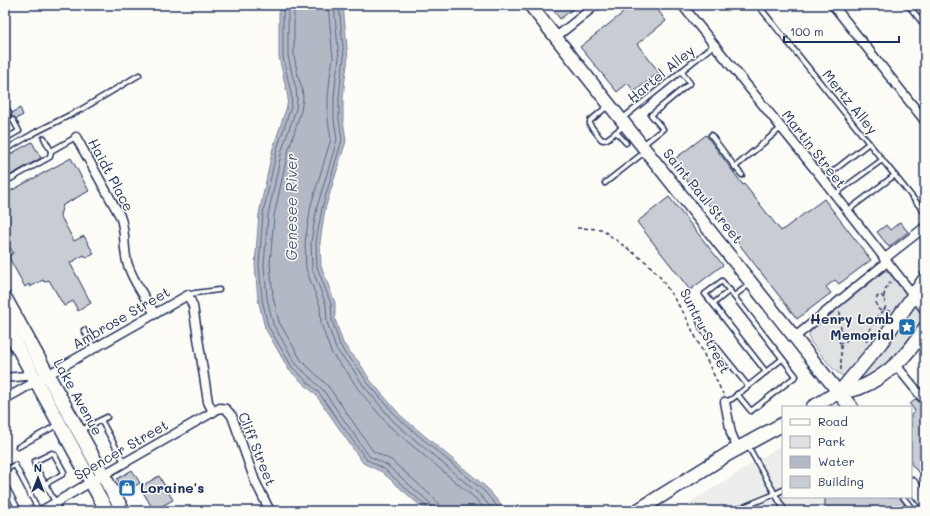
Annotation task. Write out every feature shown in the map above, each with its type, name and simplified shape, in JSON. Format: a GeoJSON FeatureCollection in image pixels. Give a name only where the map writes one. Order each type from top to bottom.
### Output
{"type":"FeatureCollection","features":[{"type":"Feature","properties":{"kind":"main road","name":"Saint Paul Street"},"geometry":{"type":"LineString","coordinates":[[530,5],[609,104],[621,125],[644,148],[850,406]]}},
{"type":"Feature","properties":{"kind":"main road"},"geometry":{"type":"LineString","coordinates":[[839,393],[886,336],[925,279]]}},
{"type":"Feature","properties":{"kind":"main road","name":"Lake Avenue"},"geometry":{"type":"LineString","coordinates":[[5,298],[123,511]]}},
{"type":"Feature","properties":{"kind":"main road","name":"Lake Avenue"},"geometry":{"type":"LineString","coordinates":[[5,324],[107,511]]}},
{"type":"Feature","properties":{"kind":"main road"},"geometry":{"type":"LineString","coordinates":[[815,406],[839,393],[867,384],[895,364],[913,346],[925,328]]}},
{"type":"Feature","properties":{"kind":"main road"},"geometry":{"type":"LineString","coordinates":[[637,511],[742,446],[782,425]]}},
{"type":"Feature","properties":{"kind":"main road"},"geometry":{"type":"LineString","coordinates":[[912,485],[925,501]]}},
{"type":"Feature","properties":{"kind":"street"},"geometry":{"type":"LineString","coordinates":[[556,37],[596,5]]}},
{"type":"Feature","properties":{"kind":"street","name":"Martin Street"},"geometry":{"type":"LineString","coordinates":[[682,5],[823,179],[847,212],[925,310]]}},
{"type":"Feature","properties":{"kind":"street"},"geometry":{"type":"LineString","coordinates":[[833,5],[925,121]]}},
{"type":"Feature","properties":{"kind":"street","name":"Haidt Place"},"geometry":{"type":"LineString","coordinates":[[76,137],[120,216],[124,228],[125,251],[130,269],[155,314]]}},
{"type":"Feature","properties":{"kind":"street"},"geometry":{"type":"LineString","coordinates":[[795,337],[886,261],[925,226]]}},
{"type":"Feature","properties":{"kind":"street"},"geometry":{"type":"LineString","coordinates":[[188,295],[192,306],[208,402],[213,412]]}},
{"type":"Feature","properties":{"kind":"street","name":"Ambrose Street"},"geometry":{"type":"LineString","coordinates":[[5,399],[34,378],[48,374],[188,295]]}},
{"type":"Feature","properties":{"kind":"street"},"geometry":{"type":"LineString","coordinates":[[895,364],[925,401]]}},
{"type":"Feature","properties":{"kind":"street"},"geometry":{"type":"LineString","coordinates":[[5,378],[34,378]]}},
{"type":"Feature","properties":{"kind":"street"},"geometry":{"type":"LineString","coordinates":[[726,402],[731,433],[742,446]]}},
{"type":"Feature","properties":{"kind":"street","name":"Cliff Street"},"geometry":{"type":"LineString","coordinates":[[213,412],[223,409],[229,412],[232,416],[255,481],[270,511]]}},
{"type":"Feature","properties":{"kind":"street","name":"Spencer Street"},"geometry":{"type":"LineString","coordinates":[[40,511],[213,412]]}},
{"type":"Feature","properties":{"kind":"lane","name":"Mertz Alley"},"geometry":{"type":"LineString","coordinates":[[758,5],[925,213]]}},
{"type":"Feature","properties":{"kind":"lane"},"geometry":{"type":"LineString","coordinates":[[908,5],[925,26]]}},
{"type":"Feature","properties":{"kind":"lane","name":"Hartel Alley"},"geometry":{"type":"LineString","coordinates":[[609,104],[590,121],[590,125],[600,139],[603,140],[607,139],[681,72],[714,45]]}},
{"type":"Feature","properties":{"kind":"lane"},"geometry":{"type":"LineString","coordinates":[[605,183],[663,129],[651,115],[690,83],[681,72]]}},
{"type":"Feature","properties":{"kind":"lane"},"geometry":{"type":"LineString","coordinates":[[5,150],[36,132],[82,109],[140,75]]}},
{"type":"Feature","properties":{"kind":"lane"},"geometry":{"type":"LineString","coordinates":[[5,105],[9,113]]}},
{"type":"Feature","properties":{"kind":"lane"},"geometry":{"type":"LineString","coordinates":[[5,139],[19,131],[14,120]]}},
{"type":"Feature","properties":{"kind":"lane"},"geometry":{"type":"LineString","coordinates":[[621,125],[626,143]]}},
{"type":"Feature","properties":{"kind":"lane"},"geometry":{"type":"LineString","coordinates":[[735,167],[781,128]]}},
{"type":"Feature","properties":{"kind":"lane"},"geometry":{"type":"LineString","coordinates":[[711,135],[742,175]]}},
{"type":"Feature","properties":{"kind":"lane"},"geometry":{"type":"LineString","coordinates":[[5,182],[50,156],[51,151],[76,137]]}},
{"type":"Feature","properties":{"kind":"lane"},"geometry":{"type":"LineString","coordinates":[[44,138],[51,151]]}},
{"type":"Feature","properties":{"kind":"lane"},"geometry":{"type":"LineString","coordinates":[[823,179],[869,143]]}},
{"type":"Feature","properties":{"kind":"lane"},"geometry":{"type":"LineString","coordinates":[[834,195],[882,160]]}},
{"type":"Feature","properties":{"kind":"lane"},"geometry":{"type":"LineString","coordinates":[[847,212],[894,175]]}},
{"type":"Feature","properties":{"kind":"lane"},"geometry":{"type":"LineString","coordinates":[[738,394],[751,411],[796,376],[722,281],[705,294],[766,372]]}},
{"type":"Feature","properties":{"kind":"lane"},"geometry":{"type":"LineString","coordinates":[[734,296],[752,282]]}},
{"type":"Feature","properties":{"kind":"lane"},"geometry":{"type":"LineString","coordinates":[[188,295],[195,292],[219,290]]}},
{"type":"Feature","properties":{"kind":"lane"},"geometry":{"type":"LineString","coordinates":[[712,304],[730,290]]}},
{"type":"Feature","properties":{"kind":"lane"},"geometry":{"type":"LineString","coordinates":[[697,315],[702,329],[748,386]]}},
{"type":"Feature","properties":{"kind":"lane"},"geometry":{"type":"LineString","coordinates":[[84,330],[94,348]]}},
{"type":"Feature","properties":{"kind":"lane"},"geometry":{"type":"LineString","coordinates":[[726,402],[782,359]]}},
{"type":"Feature","properties":{"kind":"lane"},"geometry":{"type":"LineString","coordinates":[[79,432],[107,417]]}},
{"type":"Feature","properties":{"kind":"lane"},"geometry":{"type":"LineString","coordinates":[[101,420],[124,462]]}},
{"type":"Feature","properties":{"kind":"lane"},"geometry":{"type":"LineString","coordinates":[[18,447],[59,424]]}},
{"type":"Feature","properties":{"kind":"lane"},"geometry":{"type":"LineString","coordinates":[[742,446],[785,511]]}},
{"type":"Feature","properties":{"kind":"lane"},"geometry":{"type":"LineString","coordinates":[[45,484],[64,472],[52,453],[34,462],[45,484],[56,502],[60,511]]}},
{"type":"Feature","properties":{"kind":"lane"},"geometry":{"type":"LineString","coordinates":[[5,470],[15,465],[40,511]]}},
{"type":"Feature","properties":{"kind":"lane"},"geometry":{"type":"LineString","coordinates":[[5,484],[19,511]]}},
{"type":"Feature","properties":{"kind":"lane"},"geometry":{"type":"LineString","coordinates":[[734,511],[782,490]]}},
{"type":"Feature","properties":{"kind":"lane"},"geometry":{"type":"LineString","coordinates":[[904,498],[914,511]]}},
{"type":"Feature","properties":{"kind":"path","name":"Suntru Street"},"geometry":{"type":"LineString","coordinates":[[576,228],[601,229],[646,262],[658,274],[685,315],[726,402]]}},
{"type":"Feature","properties":{"kind":"path"},"geometry":{"type":"LineString","coordinates":[[841,334],[847,337],[862,336],[869,332],[877,316],[876,299],[891,282]]}},
{"type":"Feature","properties":{"kind":"path"},"geometry":{"type":"LineString","coordinates":[[884,290],[886,306],[892,314]]}},
{"type":"Feature","properties":{"kind":"path"},"geometry":{"type":"LineString","coordinates":[[880,295],[883,296],[885,300]]}},
{"type":"Feature","properties":{"kind":"path"},"geometry":{"type":"LineString","coordinates":[[877,316],[884,311],[886,306]]}},
{"type":"Feature","properties":{"kind":"path"},"geometry":{"type":"LineString","coordinates":[[877,308],[879,310],[890,311]]}},
{"type":"Feature","properties":{"kind":"path"},"geometry":{"type":"LineString","coordinates":[[840,311],[841,334],[838,335],[837,338],[838,342],[841,344],[841,370]]}},
{"type":"Feature","properties":{"kind":"path"},"geometry":{"type":"LineString","coordinates":[[862,336],[867,342],[871,341],[872,336],[869,332]]}},
{"type":"Feature","properties":{"kind":"path"},"geometry":{"type":"LineString","coordinates":[[841,344],[846,342],[847,337]]}},
{"type":"Feature","properties":{"kind":"shaded area"},"geometry":{"type":"Polygon","coordinates":[[[782,445],[782,498],[906,498],[916,511],[685,511],[691,502],[782,445]]]}},
{"type":"Feature","properties":{"kind":"green space"},"geometry":{"type":"Polygon","coordinates":[[[885,271],[887,271],[922,314],[922,318],[917,329],[904,344],[895,360],[879,372],[855,385],[834,370],[810,341],[809,335],[812,329],[885,271]]]}},
{"type":"Feature","properties":{"kind":"water","name":"Genesee River"},"geometry":{"type":"Polygon","coordinates":[[[279,5],[343,5],[348,58],[343,98],[343,119],[346,141],[325,209],[320,242],[321,266],[335,303],[335,319],[343,343],[359,362],[370,380],[401,416],[487,488],[506,511],[426,511],[382,472],[363,463],[316,395],[289,370],[265,328],[258,299],[255,265],[259,214],[273,148],[287,106],[288,97],[279,57],[279,5]]]}},
{"type":"Feature","properties":{"kind":"building"},"geometry":{"type":"Polygon","coordinates":[[[549,5],[578,5],[560,19],[549,5]]]}},
{"type":"Feature","properties":{"kind":"building"},"geometry":{"type":"Polygon","coordinates":[[[633,5],[654,5],[666,21],[637,44],[659,72],[634,92],[628,83],[617,92],[580,47],[633,5]]]}},
{"type":"Feature","properties":{"kind":"building"},"geometry":{"type":"Polygon","coordinates":[[[20,108],[23,115],[16,119],[11,117],[10,122],[5,125],[5,117],[11,116],[12,113],[20,108]]]}},
{"type":"Feature","properties":{"kind":"building"},"geometry":{"type":"Polygon","coordinates":[[[706,135],[743,185],[744,184],[781,231],[824,199],[871,260],[839,284],[835,280],[826,287],[831,293],[797,319],[705,200],[703,202],[672,161],[706,135]]]}},
{"type":"Feature","properties":{"kind":"building"},"geometry":{"type":"Polygon","coordinates":[[[32,142],[41,158],[5,178],[5,157],[32,142]]]}},
{"type":"Feature","properties":{"kind":"building"},"geometry":{"type":"Polygon","coordinates":[[[71,158],[89,191],[63,205],[60,215],[74,241],[84,236],[94,254],[86,258],[84,255],[70,263],[91,303],[78,311],[73,301],[64,306],[49,280],[44,282],[43,280],[30,287],[29,284],[25,287],[8,256],[13,253],[6,240],[5,234],[5,194],[71,158]]]}},
{"type":"Feature","properties":{"kind":"building"},"geometry":{"type":"Polygon","coordinates":[[[669,197],[723,265],[690,290],[637,222],[669,197]]]}},
{"type":"Feature","properties":{"kind":"building"},"geometry":{"type":"Polygon","coordinates":[[[900,222],[908,232],[889,247],[877,232],[886,225],[890,230],[900,222]]]}},
{"type":"Feature","properties":{"kind":"building"},"geometry":{"type":"Polygon","coordinates":[[[916,399],[925,408],[925,467],[918,472],[912,465],[912,414],[915,411],[910,404],[916,399]]]}},
{"type":"Feature","properties":{"kind":"building"},"geometry":{"type":"Polygon","coordinates":[[[132,470],[140,483],[125,492],[117,479],[132,470]]]}},
{"type":"Feature","properties":{"kind":"building"},"geometry":{"type":"Polygon","coordinates":[[[159,476],[173,500],[160,507],[162,511],[154,511],[140,487],[159,476]]]}},
{"type":"Feature","properties":{"kind":"building"},"geometry":{"type":"Polygon","coordinates":[[[825,498],[900,498],[910,511],[825,511],[825,498]]]}},
{"type":"Feature","properties":{"kind":"place","name":"Henry Lomb Memorial"},"geometry":{"type":"Point","coordinates":[907,327]}},
{"type":"Feature","properties":{"kind":"place","name":"Loraine's"},"geometry":{"type":"Point","coordinates":[127,488]}}]}
